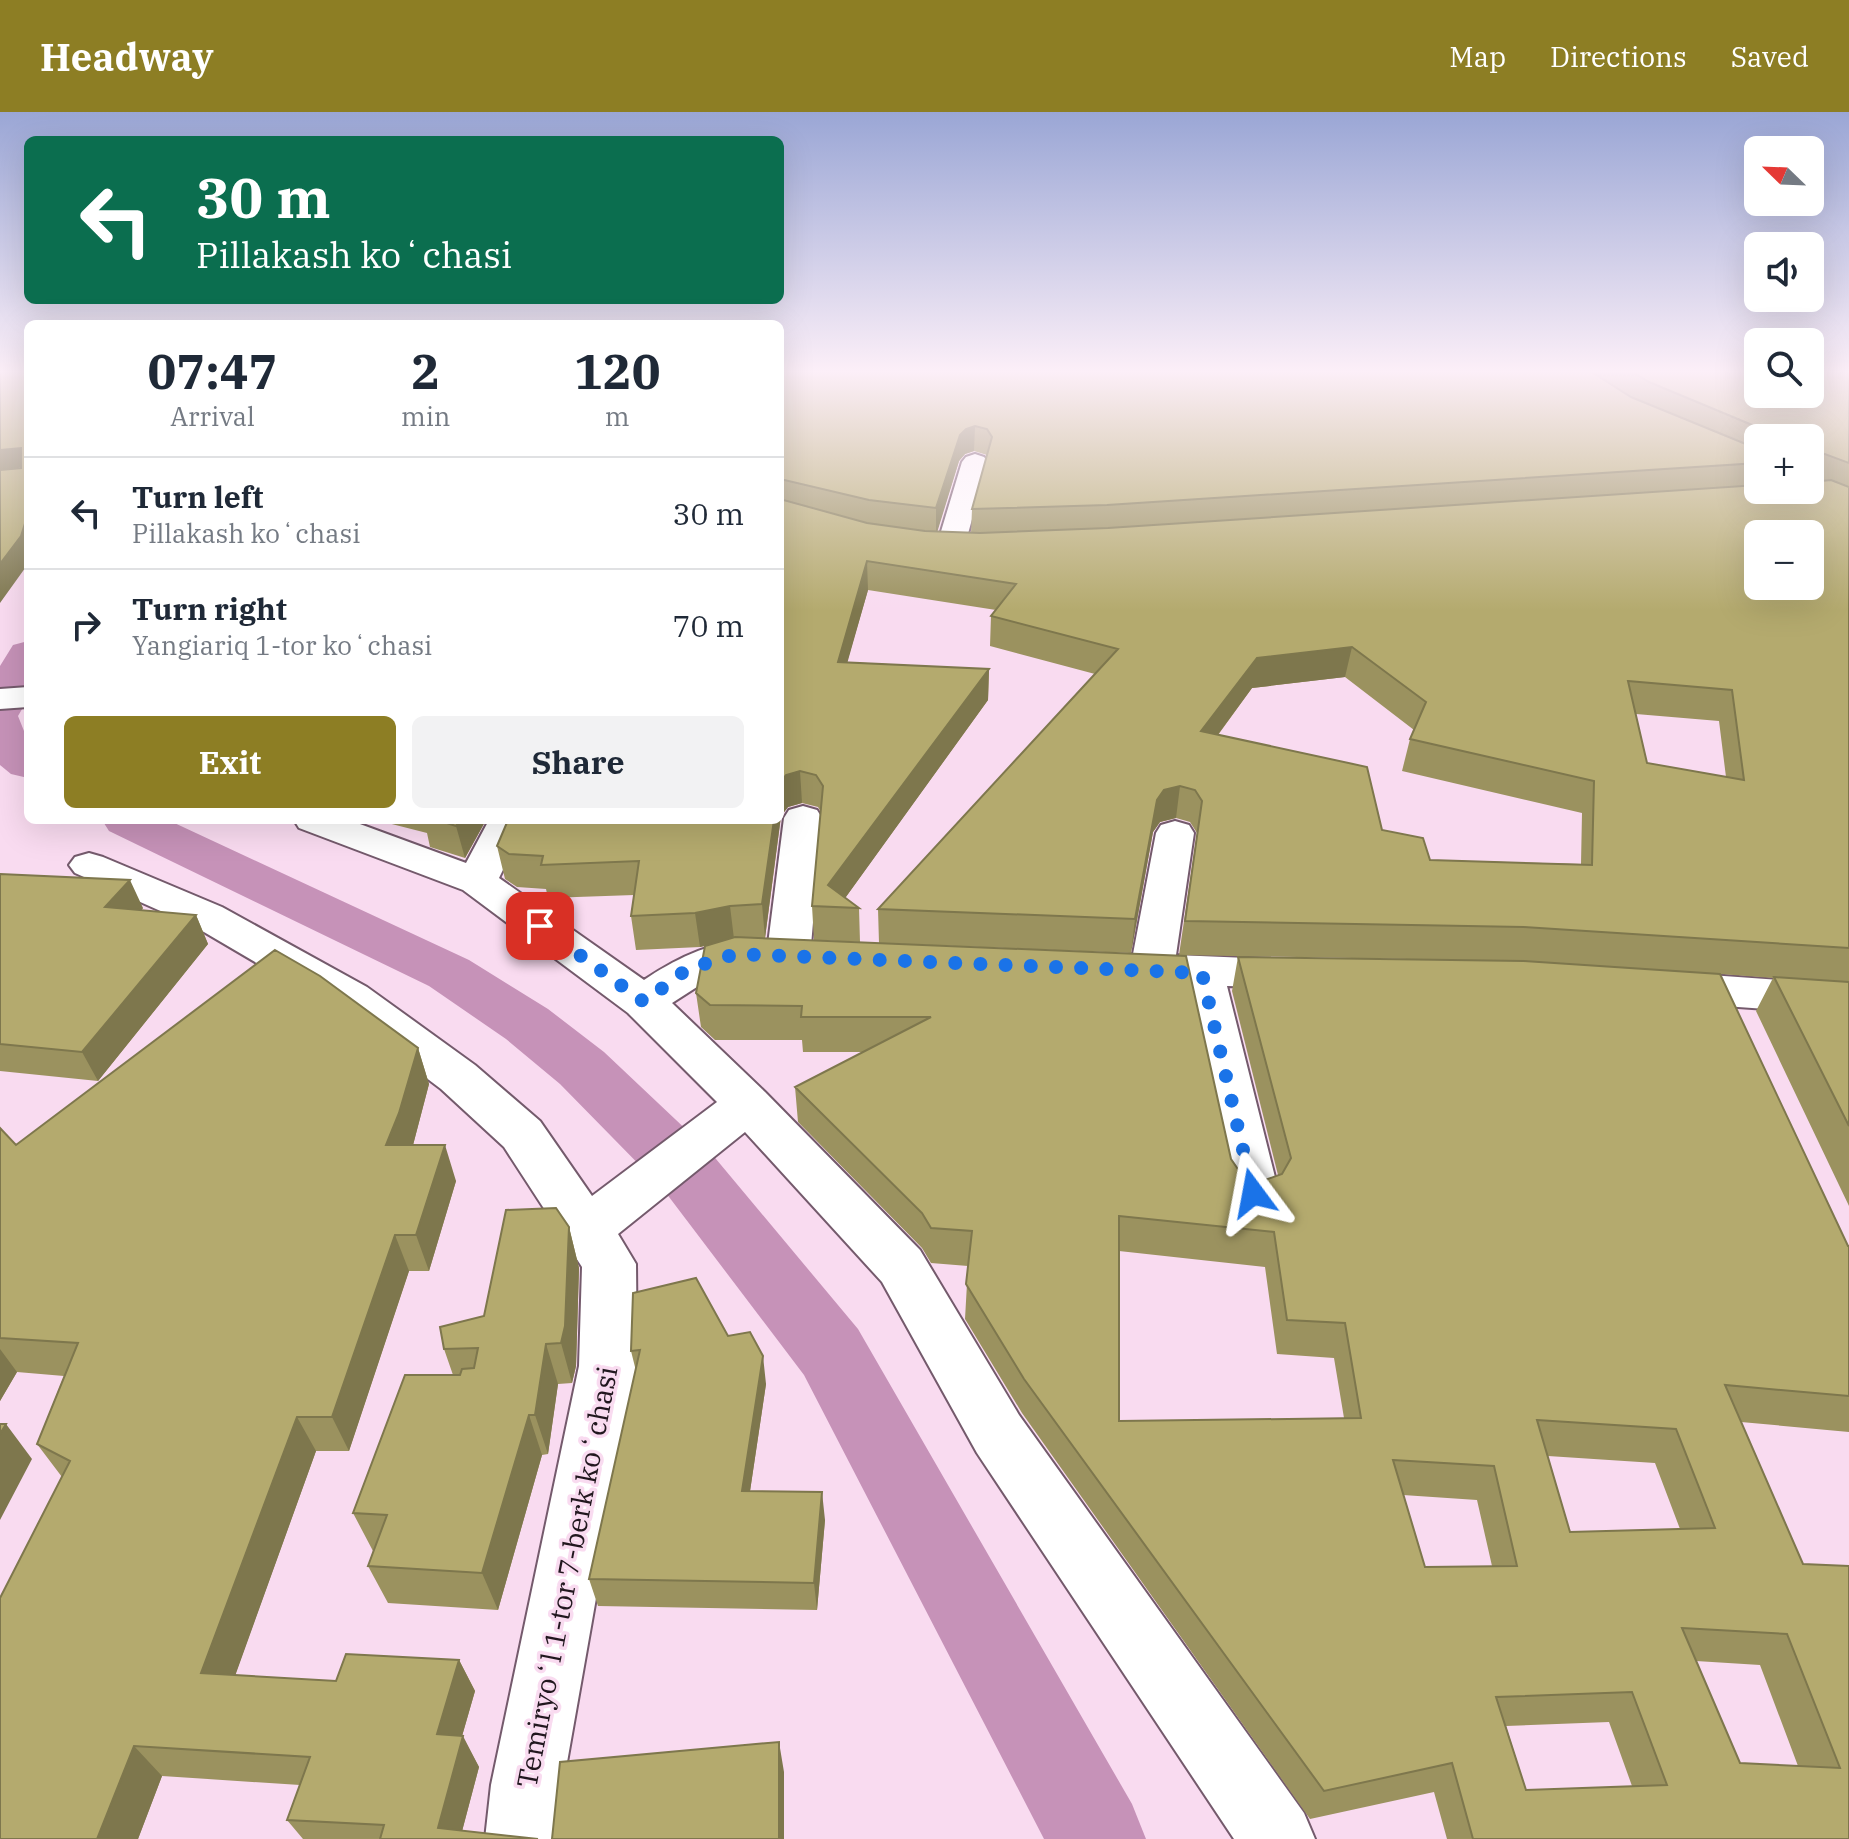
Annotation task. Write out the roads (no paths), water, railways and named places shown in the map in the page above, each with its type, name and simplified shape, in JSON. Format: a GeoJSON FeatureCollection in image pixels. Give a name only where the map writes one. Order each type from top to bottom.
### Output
{"type":"FeatureCollection","features":[{"type":"Feature","properties":{"kind":"street"},"geometry":{"type":"LineString","coordinates":[[975,462],[937,548],[979,549]]}},
{"type":"Feature","properties":{"kind":"street"},"geometry":{"type":"LineString","coordinates":[[0,699],[24,697]]}},
{"type":"Feature","properties":{"kind":"street"},"geometry":{"type":"LineString","coordinates":[[644,1002],[686,970],[735,954],[809,957],[803,818]]}},
{"type":"Feature","properties":{"kind":"street"},"geometry":{"type":"LineString","coordinates":[[324,824],[477,881],[644,1002],[728,1119],[901,1266],[998,1434],[1278,1839]]}},
{"type":"Feature","properties":{"kind":"street"},"geometry":{"type":"LineString","coordinates":[[477,881],[506,824]]}},
{"type":"Feature","properties":{"kind":"street"},"geometry":{"type":"LineString","coordinates":[[1152,969],[1175,833]]}},
{"type":"Feature","properties":{"kind":"street","name":"Temiryoʻl 1-tor 7-berk koʻchasi"},"geometry":{"type":"LineString","coordinates":[[89,865],[207,916],[351,998],[458,1077],[522,1134],[595,1223],[609,1264],[608,1366],[527,1785],[522,1839]]}},
{"type":"Feature","properties":{"kind":"street"},"geometry":{"type":"LineString","coordinates":[[1089,967],[1202,973],[1341,975]]}},
{"type":"Feature","properties":{"kind":"street"},"geometry":{"type":"LineString","coordinates":[[1202,973],[1253,1193]]}},
{"type":"Feature","properties":{"kind":"street"},"geometry":{"type":"LineString","coordinates":[[1631,985],[1730,1012],[1849,1000]]}},
{"type":"Feature","properties":{"kind":"street"},"geometry":{"type":"LineString","coordinates":[[595,1223],[728,1119]]}},
{"type":"Feature","properties":{"kind":"waterway"},"geometry":{"type":"LineString","coordinates":[[0,710],[24,662]]}},
{"type":"Feature","properties":{"kind":"waterway"},"geometry":{"type":"LineString","coordinates":[[0,723],[3,744],[24,761]]}},
{"type":"Feature","properties":{"kind":"waterway"},"geometry":{"type":"LineString","coordinates":[[135,824],[449,973],[527,1024],[582,1068],[687,1171],[831,1352],[1097,1839]]}}]}
